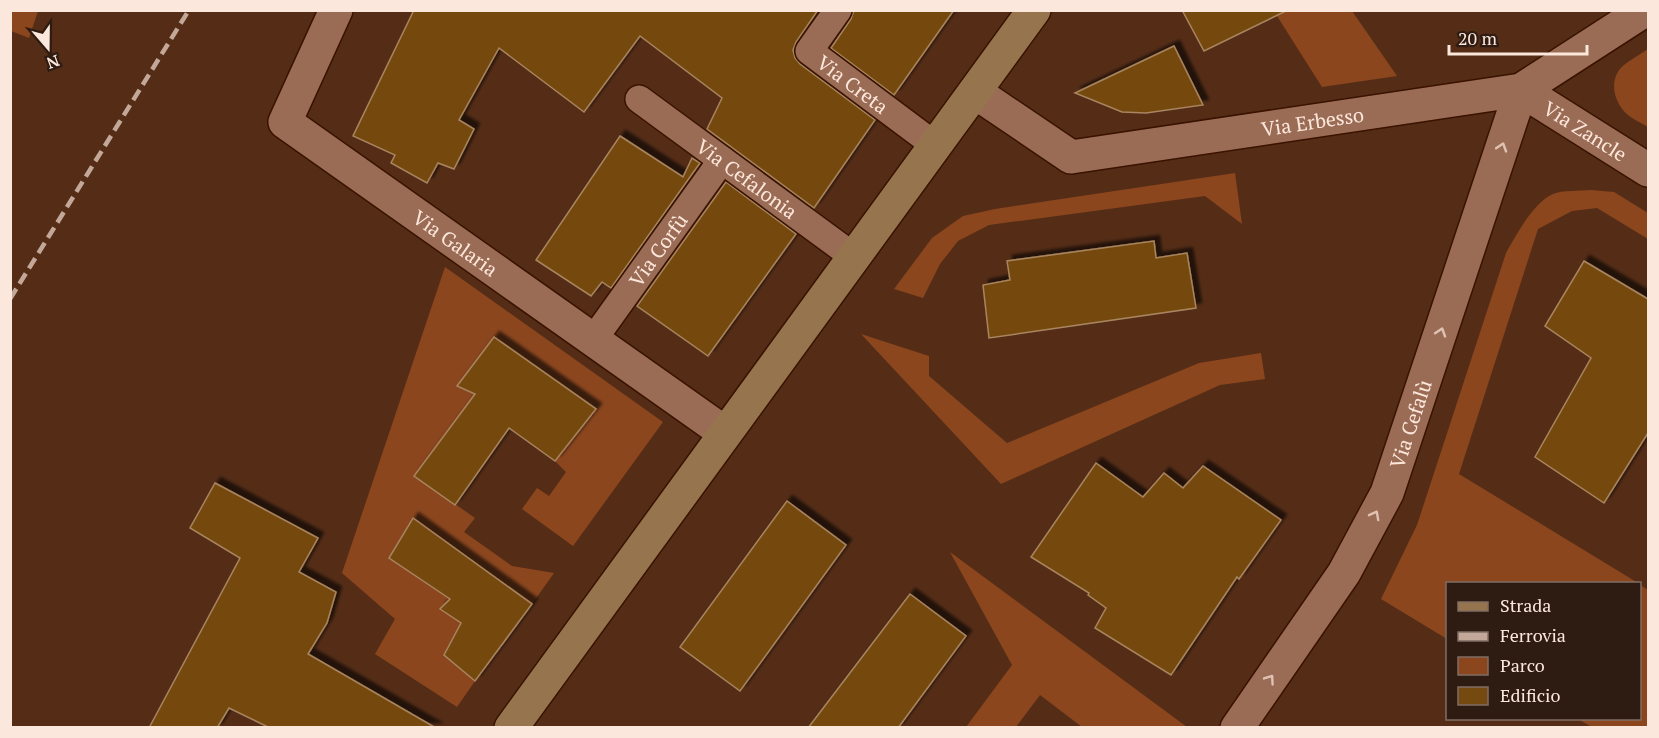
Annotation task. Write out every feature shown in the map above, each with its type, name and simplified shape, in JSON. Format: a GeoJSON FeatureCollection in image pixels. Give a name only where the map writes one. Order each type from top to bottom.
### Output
{"type":"FeatureCollection","features":[{"type":"Feature","properties":{"kind":"street","name":"Via Galaria"},"geometry":{"type":"LineString","coordinates":[[336,10],[285,122],[725,433]]}},
{"type":"Feature","properties":{"kind":"street"},"geometry":{"type":"LineString","coordinates":[[511,728],[1034,10]]}},
{"type":"Feature","properties":{"kind":"street","name":"Via Erbesso"},"geometry":{"type":"LineString","coordinates":[[975,92],[1071,157],[1521,90],[1645,10]]}},
{"type":"Feature","properties":{"kind":"street","name":"Via Zancle"},"geometry":{"type":"LineString","coordinates":[[1521,90],[1648,170]]}},
{"type":"Feature","properties":{"kind":"street","name":"Via Cefalù"},"geometry":{"type":"LineString","coordinates":[[1237,728],[1344,573],[1387,493],[1521,90]]}},
{"type":"Feature","properties":{"kind":"lane","name":"Via Creta"},"geometry":{"type":"LineString","coordinates":[[838,10],[809,51],[936,146]]}},
{"type":"Feature","properties":{"kind":"lane","name":"Via Cefalonia"},"geometry":{"type":"LineString","coordinates":[[639,99],[854,257]]}},
{"type":"Feature","properties":{"kind":"lane","name":"Via Corfù"},"geometry":{"type":"LineString","coordinates":[[593,340],[722,160]]}},
{"type":"Feature","properties":{"kind":"green space"},"geometry":{"type":"Polygon","coordinates":[[[11,10],[38,11],[29,38],[11,31],[11,10]]]}},
{"type":"Feature","properties":{"kind":"green space"},"geometry":{"type":"Polygon","coordinates":[[[1288,10],[1352,11],[1397,76],[1322,87],[1277,16],[1288,10]]]}},
{"type":"Feature","properties":{"kind":"green space"},"geometry":{"type":"Polygon","coordinates":[[[1648,49],[1648,127],[1630,117],[1623,110],[1616,97],[1614,83],[1619,70],[1624,65],[1648,49]]]}},
{"type":"Feature","properties":{"kind":"green space"},"geometry":{"type":"Polygon","coordinates":[[[1235,173],[1242,224],[1205,196],[989,225],[958,241],[940,264],[923,298],[894,289],[932,238],[963,216],[995,209],[1235,173]]]}},
{"type":"Feature","properties":{"kind":"green space"},"geometry":{"type":"Polygon","coordinates":[[[1591,190],[1614,192],[1648,213],[1648,239],[1597,208],[1572,211],[1538,229],[1459,474],[1636,582],[1446,582],[1446,638],[1381,599],[1417,525],[1506,253],[1526,220],[1539,204],[1553,194],[1591,190]]]}},
{"type":"Feature","properties":{"kind":"green space"},"geometry":{"type":"Polygon","coordinates":[[[445,267],[663,422],[573,546],[522,509],[537,488],[549,496],[566,472],[555,461],[596,409],[494,337],[458,386],[475,394],[415,476],[475,518],[464,532],[512,566],[554,573],[532,604],[412,519],[389,558],[450,599],[461,623],[444,655],[475,681],[457,707],[375,654],[395,619],[342,573],[445,267]]]}},
{"type":"Feature","properties":{"kind":"green space"},"geometry":{"type":"Polygon","coordinates":[[[861,334],[929,356],[929,376],[1007,443],[1199,363],[1261,353],[1265,379],[1220,385],[1001,484],[861,334]]]}},
{"type":"Feature","properties":{"kind":"green space"},"geometry":{"type":"Polygon","coordinates":[[[950,552],[1187,727],[1082,727],[1040,695],[1016,727],[966,727],[1012,665],[950,552]]]}},
{"type":"Feature","properties":{"kind":"green space"},"geometry":{"type":"Polygon","coordinates":[[[1641,586],[1648,590],[1648,727],[1592,727],[1580,720],[1641,720],[1641,586]]]}},
{"type":"Feature","properties":{"kind":"building"},"geometry":{"type":"Polygon","coordinates":[[[414,10],[818,10],[796,42],[793,50],[795,58],[875,120],[814,208],[707,129],[722,98],[640,36],[584,112],[499,48],[459,120],[474,129],[454,169],[438,163],[427,183],[391,163],[395,155],[353,136],[414,10]]]}},
{"type":"Feature","properties":{"kind":"building"},"geometry":{"type":"Polygon","coordinates":[[[854,10],[954,10],[894,95],[831,48],[851,19],[854,10]]]}},
{"type":"Feature","properties":{"kind":"building"},"geometry":{"type":"Polygon","coordinates":[[[1182,10],[1288,10],[1204,51],[1182,10]]]}},
{"type":"Feature","properties":{"kind":"building"},"geometry":{"type":"Polygon","coordinates":[[[1174,46],[1203,105],[1146,113],[1122,112],[1075,93],[1174,46]]]}},
{"type":"Feature","properties":{"kind":"building"},"geometry":{"type":"Polygon","coordinates":[[[620,136],[683,177],[692,158],[700,163],[611,288],[602,282],[591,296],[536,260],[620,136]]]}},
{"type":"Feature","properties":{"kind":"building"},"geometry":{"type":"Polygon","coordinates":[[[726,182],[796,234],[708,356],[637,306],[726,182]]]}},
{"type":"Feature","properties":{"kind":"building"},"geometry":{"type":"Polygon","coordinates":[[[1154,241],[1156,258],[1187,253],[1196,308],[989,338],[983,285],[1010,280],[1007,261],[1154,241]]]}},
{"type":"Feature","properties":{"kind":"building"},"geometry":{"type":"Polygon","coordinates":[[[1584,261],[1648,299],[1648,433],[1604,503],[1535,457],[1591,358],[1545,326],[1584,261]]]}},
{"type":"Feature","properties":{"kind":"building"},"geometry":{"type":"Polygon","coordinates":[[[494,337],[596,409],[555,461],[509,428],[455,505],[414,476],[475,394],[457,386],[494,337]]]}},
{"type":"Feature","properties":{"kind":"building"},"geometry":{"type":"Polygon","coordinates":[[[1096,463],[1143,497],[1164,473],[1183,488],[1203,466],[1281,520],[1239,579],[1237,577],[1171,675],[1095,628],[1106,608],[1088,595],[1089,593],[1031,557],[1096,463]]]}},
{"type":"Feature","properties":{"kind":"building"},"geometry":{"type":"Polygon","coordinates":[[[215,483],[318,538],[299,572],[336,592],[327,623],[308,654],[436,728],[270,728],[229,708],[217,728],[149,728],[240,558],[190,528],[215,483]]]}},
{"type":"Feature","properties":{"kind":"building"},"geometry":{"type":"Polygon","coordinates":[[[787,501],[846,545],[740,691],[680,647],[787,501]]]}},
{"type":"Feature","properties":{"kind":"building"},"geometry":{"type":"Polygon","coordinates":[[[413,518],[532,604],[475,681],[444,655],[461,623],[440,609],[450,599],[389,558],[413,518]]]}},
{"type":"Feature","properties":{"kind":"building"},"geometry":{"type":"Polygon","coordinates":[[[910,594],[966,636],[898,728],[808,728],[910,594]]]}},
{"type":"Feature","properties":{"kind":"railway"},"geometry":{"type":"LineString","coordinates":[[10,299],[189,10]]}}]}
